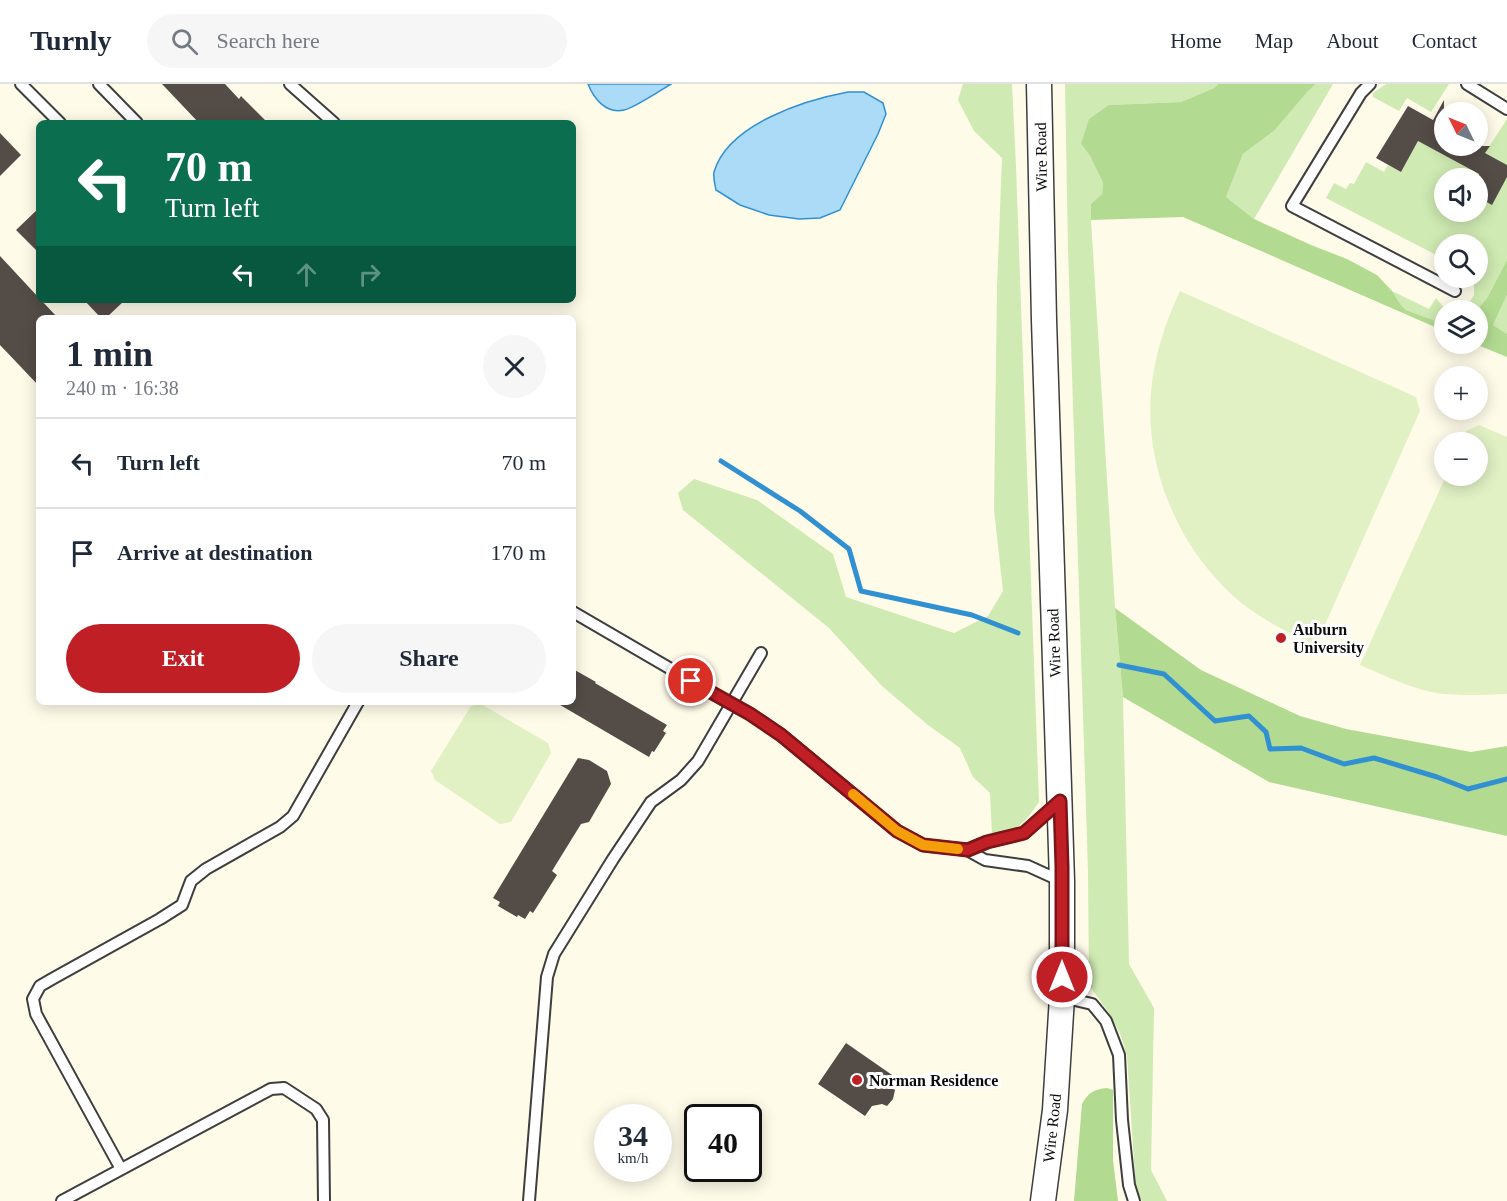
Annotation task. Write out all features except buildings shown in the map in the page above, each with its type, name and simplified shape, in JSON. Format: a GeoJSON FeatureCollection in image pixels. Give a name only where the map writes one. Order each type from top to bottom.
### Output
{"type":"FeatureCollection","features":[{"type":"Feature","properties":{"kind":"street","name":"Wire Road"},"geometry":{"type":"LineString","coordinates":[[1039,84],[1044,320],[1062,881],[1062,997],[1055,1110],[1043,1201]]}},
{"type":"Feature","properties":{"kind":"lane"},"geometry":{"type":"LineString","coordinates":[[21,84],[57,120]]}},
{"type":"Feature","properties":{"kind":"lane"},"geometry":{"type":"LineString","coordinates":[[99,84],[134,120]]}},
{"type":"Feature","properties":{"kind":"lane"},"geometry":{"type":"LineString","coordinates":[[290,84],[331,120]]}},
{"type":"Feature","properties":{"kind":"lane"},"geometry":{"type":"LineString","coordinates":[[1370,84],[1361,93],[1292,206],[1455,291]]}},
{"type":"Feature","properties":{"kind":"lane"},"geometry":{"type":"LineString","coordinates":[[1467,84],[1507,109]]}},
{"type":"Feature","properties":{"kind":"lane"},"geometry":{"type":"LineString","coordinates":[[576,614],[750,714],[781,735],[897,831],[923,845],[968,850],[986,861],[1028,866],[1062,881]]}},
{"type":"Feature","properties":{"kind":"lane"},"geometry":{"type":"LineString","coordinates":[[529,1201],[547,976],[554,954],[651,802],[681,780],[698,761],[761,653]]}},
{"type":"Feature","properties":{"kind":"lane"},"geometry":{"type":"LineString","coordinates":[[121,1169],[36,1014],[33,999],[40,987],[52,979],[182,905],[191,881],[206,869],[280,828],[293,816],[356,705]]}},
{"type":"Feature","properties":{"kind":"lane"},"geometry":{"type":"LineString","coordinates":[[968,850],[987,842],[1024,833],[1060,801]]}},
{"type":"Feature","properties":{"kind":"lane"},"geometry":{"type":"LineString","coordinates":[[1062,997],[1092,1004],[1106,1022],[1119,1055],[1122,1120],[1129,1185],[1134,1201]]}},
{"type":"Feature","properties":{"kind":"lane"},"geometry":{"type":"LineString","coordinates":[[62,1201],[271,1089],[284,1089],[316,1109],[323,1120],[324,1201]]}},
{"type":"Feature","properties":{"kind":"green space"},"geometry":{"type":"Polygon","coordinates":[[[963,84],[1012,84],[1016,167],[1039,802],[1020,825],[1008,832],[992,834],[990,793],[973,777],[960,748],[928,725],[882,686],[829,628],[683,510],[678,493],[694,479],[757,500],[833,554],[846,597],[954,633],[988,616],[1003,591],[994,510],[997,288],[1002,158],[974,131],[958,100],[963,84]]]}},
{"type":"Feature","properties":{"kind":"green space"},"geometry":{"type":"Polygon","coordinates":[[[1065,84],[1218,84],[1214,88],[1181,102],[1109,105],[1081,144],[1090,156],[1103,183],[1102,194],[1091,204],[1091,220],[1115,608],[1123,697],[1129,964],[1154,1008],[1151,1170],[1167,1201],[1142,1201],[1136,1190],[1127,1056],[1121,1036],[1111,1016],[1089,985],[1088,871],[1068,249],[1065,84]]]}},
{"type":"Feature","properties":{"kind":"green space"},"geometry":{"type":"Polygon","coordinates":[[[1218,84],[1316,84],[1275,130],[1243,154],[1226,197],[1254,219],[1347,259],[1377,275],[1406,310],[1434,320],[1434,327],[1183,217],[1091,220],[1091,204],[1102,194],[1103,183],[1090,156],[1081,144],[1089,119],[1109,105],[1181,102],[1214,88],[1218,84]]]}},
{"type":"Feature","properties":{"kind":"green space"},"geometry":{"type":"Polygon","coordinates":[[[1316,84],[1333,84],[1254,219],[1226,197],[1243,154],[1275,130],[1307,91],[1316,84]]]}},
{"type":"Feature","properties":{"kind":"green space"},"geometry":{"type":"Polygon","coordinates":[[[1386,84],[1449,84],[1437,102],[1434,102],[1431,112],[1407,98],[1399,111],[1373,97],[1373,93],[1386,84]]]}},
{"type":"Feature","properties":{"kind":"green space"},"geometry":{"type":"Polygon","coordinates":[[[1507,119],[1507,165],[1488,155],[1488,148],[1507,119]]]}},
{"type":"Feature","properties":{"kind":"green space"},"geometry":{"type":"Polygon","coordinates":[[[1418,141],[1434,150],[1434,156],[1446,156],[1468,168],[1434,168],[1434,222],[1488,222],[1488,202],[1492,204],[1507,177],[1507,260],[1485,300],[1471,300],[1474,288],[1488,288],[1488,234],[1434,234],[1434,254],[1326,198],[1334,183],[1346,189],[1350,183],[1354,184],[1366,162],[1384,172],[1388,165],[1401,172],[1418,141]]]}},
{"type":"Feature","properties":{"kind":"green space"},"geometry":{"type":"Polygon","coordinates":[[[1507,260],[1507,295],[1493,325],[1507,334],[1507,357],[1488,349],[1487,298],[1507,260]]]}},
{"type":"Feature","properties":{"kind":"green space"},"geometry":{"type":"Polygon","coordinates":[[[1180,291],[1416,397],[1420,411],[1316,645],[1264,619],[1225,588],[1204,565],[1172,512],[1161,483],[1154,453],[1150,422],[1151,392],[1161,340],[1180,291]]]}},
{"type":"Feature","properties":{"kind":"green space"},"geometry":{"type":"Polygon","coordinates":[[[1392,291],[1429,309],[1434,301],[1434,320],[1406,310],[1392,291]]]}},
{"type":"Feature","properties":{"kind":"green space"},"geometry":{"type":"Polygon","coordinates":[[[1507,295],[1507,334],[1493,325],[1507,295]]]}},
{"type":"Feature","properties":{"kind":"green space"},"geometry":{"type":"Polygon","coordinates":[[[1479,425],[1507,437],[1507,694],[1436,693],[1407,685],[1360,665],[1441,486],[1488,486],[1488,432],[1466,431],[1479,425]]]}},
{"type":"Feature","properties":{"kind":"green space"},"geometry":{"type":"Polygon","coordinates":[[[1115,608],[1201,670],[1300,716],[1346,729],[1471,752],[1507,746],[1507,836],[1269,782],[1123,697],[1115,608]]]}},
{"type":"Feature","properties":{"kind":"green space"},"geometry":{"type":"Polygon","coordinates":[[[483,705],[548,743],[551,753],[511,822],[500,824],[435,780],[431,771],[471,706],[483,705]]]}},
{"type":"Feature","properties":{"kind":"green space"},"geometry":{"type":"Polygon","coordinates":[[[1107,1088],[1113,1090],[1113,1160],[1118,1201],[1074,1201],[1082,1104],[1092,1092],[1107,1088]]]}},
{"type":"Feature","properties":{"kind":"water"},"geometry":{"type":"Polygon","coordinates":[[[588,84],[671,84],[634,106],[618,111],[602,104],[588,84]]]}},
{"type":"Feature","properties":{"kind":"water"},"geometry":{"type":"Polygon","coordinates":[[[848,92],[864,92],[883,103],[886,114],[840,210],[820,218],[799,219],[769,215],[740,205],[716,190],[714,172],[722,155],[735,140],[751,128],[790,108],[848,92]]]}},
{"type":"Feature","properties":{"kind":"waterway"},"geometry":{"type":"LineString","coordinates":[[721,461],[800,511],[849,549],[861,591],[972,615],[1018,633]]}},
{"type":"Feature","properties":{"kind":"waterway"},"geometry":{"type":"LineString","coordinates":[[1119,665],[1164,674],[1215,721],[1249,716],[1266,732],[1270,749],[1301,748],[1344,764],[1374,758],[1468,789],[1507,779]]}},
{"type":"Feature","properties":{"kind":"slow traffic"},"geometry":{"type":"LineString","coordinates":[[853,794],[897,831],[923,845],[958,849]]}},
{"type":"Feature","properties":{"kind":"place","name":"Auburn University"},"geometry":{"type":"Point","coordinates":[1281,638]}},
{"type":"Feature","properties":{"kind":"place","name":"Norman Residence"},"geometry":{"type":"Point","coordinates":[857,1080]}},
{"type":"Feature","properties":{"kind":"route"},"geometry":{"type":"LineString","coordinates":[[691,681],[750,714],[781,735],[897,831],[923,845],[968,850],[987,842],[1024,833],[1060,801],[1062,977]]}}]}
